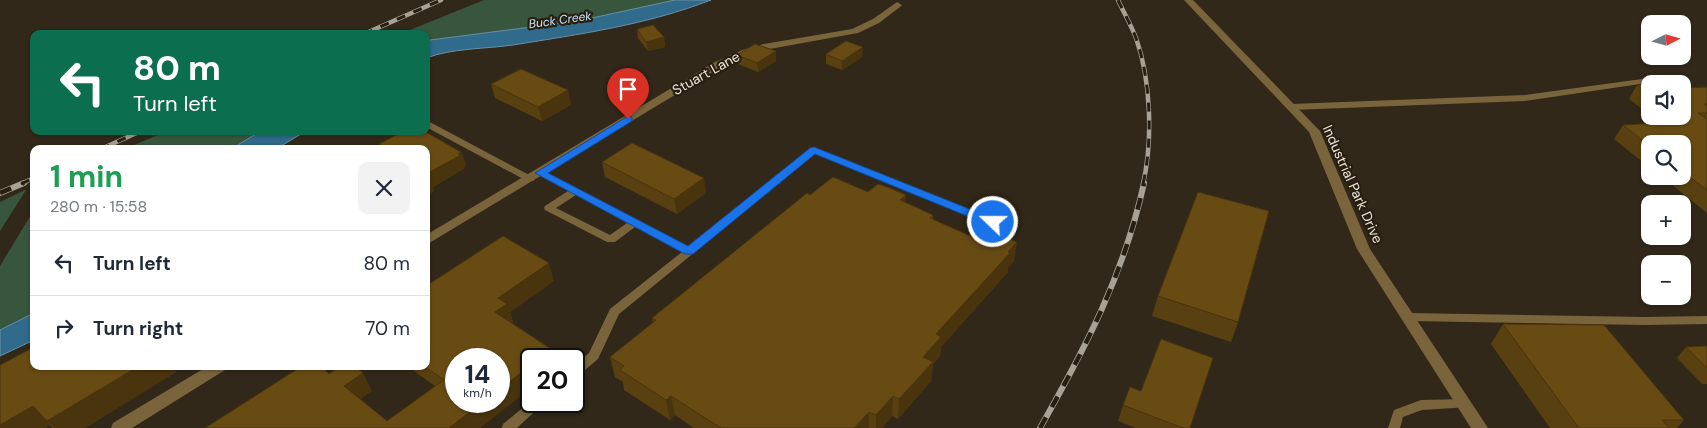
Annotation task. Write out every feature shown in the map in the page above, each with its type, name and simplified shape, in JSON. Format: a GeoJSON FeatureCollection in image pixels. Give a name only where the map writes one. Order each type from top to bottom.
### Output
{"type":"FeatureCollection","features":[{"type":"Feature","properties":{"kind":"street","name":"Industrial Park Drive"},"geometry":{"type":"LineString","coordinates":[[1188,0],[1314,130],[1361,241],[1480,428]]}},
{"type":"Feature","properties":{"kind":"street","name":"Stuart Lane"},"geometry":{"type":"LineString","coordinates":[[430,239],[733,57],[764,47],[855,31],[872,24],[897,5]]}},
{"type":"Feature","properties":{"kind":"street"},"geometry":{"type":"LineString","coordinates":[[119,428],[213,370]]}},
{"type":"Feature","properties":{"kind":"lane"},"geometry":{"type":"LineString","coordinates":[[1291,107],[1525,98],[1641,81]]}},
{"type":"Feature","properties":{"kind":"lane"},"geometry":{"type":"LineString","coordinates":[[430,125],[530,179]]}},
{"type":"Feature","properties":{"kind":"lane"},"geometry":{"type":"LineString","coordinates":[[585,364],[594,356],[614,312],[814,150],[993,222]]}},
{"type":"Feature","properties":{"kind":"lane"},"geometry":{"type":"LineString","coordinates":[[540,173],[689,251]]}},
{"type":"Feature","properties":{"kind":"lane"},"geometry":{"type":"LineString","coordinates":[[574,192],[549,208],[611,240],[636,222]]}},
{"type":"Feature","properties":{"kind":"lane"},"geometry":{"type":"LineString","coordinates":[[1409,317],[1645,321],[1707,320]]}},
{"type":"Feature","properties":{"kind":"lane"},"geometry":{"type":"LineString","coordinates":[[1394,428],[1398,414],[1421,405],[1465,404]]}},
{"type":"Feature","properties":{"kind":"lane"},"geometry":{"type":"LineString","coordinates":[[508,428],[526,413]]}},
{"type":"Feature","properties":{"kind":"green space"},"geometry":{"type":"Polygon","coordinates":[[[484,0],[675,0],[578,21],[430,40],[430,30],[410,30],[484,0]]]}},
{"type":"Feature","properties":{"kind":"green space"},"geometry":{"type":"Polygon","coordinates":[[[158,135],[254,135],[238,145],[134,145],[158,135]]]}},
{"type":"Feature","properties":{"kind":"green space"},"geometry":{"type":"Polygon","coordinates":[[[26,190],[0,231],[0,202],[26,190]]]}},
{"type":"Feature","properties":{"kind":"green space"},"geometry":{"type":"Polygon","coordinates":[[[30,217],[30,315],[0,330],[0,266],[30,217]]]}},
{"type":"Feature","properties":{"kind":"water"},"geometry":{"type":"Polygon","coordinates":[[[675,0],[711,0],[687,9],[613,28],[513,45],[447,52],[430,57],[430,40],[578,21],[675,0]]]}},
{"type":"Feature","properties":{"kind":"water"},"geometry":{"type":"Polygon","coordinates":[[[254,135],[299,135],[283,145],[238,145],[254,135]]]}},
{"type":"Feature","properties":{"kind":"water"},"geometry":{"type":"Polygon","coordinates":[[[30,315],[30,342],[0,356],[0,330],[30,315]]]}},
{"type":"Feature","properties":{"kind":"building"},"geometry":{"type":"Polygon","coordinates":[[[653,25],[664,37],[646,42],[637,29],[653,25]]]}},
{"type":"Feature","properties":{"kind":"building"},"geometry":{"type":"Polygon","coordinates":[[[846,41],[863,47],[842,61],[826,54],[846,41]]]}},
{"type":"Feature","properties":{"kind":"building"},"geometry":{"type":"Polygon","coordinates":[[[755,44],[776,51],[757,63],[737,55],[755,44]]]}},
{"type":"Feature","properties":{"kind":"building"},"geometry":{"type":"Polygon","coordinates":[[[521,69],[568,90],[538,107],[491,84],[521,69]]]}},
{"type":"Feature","properties":{"kind":"building"},"geometry":{"type":"Polygon","coordinates":[[[1707,87],[1707,104],[1704,104],[1707,106],[1707,113],[1698,113],[1707,119],[1707,190],[1691,178],[1691,135],[1641,135],[1641,139],[1623,125],[1691,125],[1691,88],[1707,87]]]}},
{"type":"Feature","properties":{"kind":"building"},"geometry":{"type":"Polygon","coordinates":[[[430,134],[461,152],[458,154],[461,155],[430,172],[430,145],[379,144],[396,135],[430,134]]]}},
{"type":"Feature","properties":{"kind":"building"},"geometry":{"type":"Polygon","coordinates":[[[632,143],[704,178],[674,199],[602,162],[632,143]]]}},
{"type":"Feature","properties":{"kind":"building"},"geometry":{"type":"Polygon","coordinates":[[[833,177],[868,192],[878,184],[890,188],[906,195],[900,200],[933,215],[930,218],[993,246],[1005,237],[1017,242],[1008,252],[1010,253],[936,334],[941,337],[923,357],[933,362],[899,399],[893,396],[876,415],[869,412],[854,428],[721,428],[671,396],[666,400],[620,370],[624,366],[610,357],[656,320],[652,318],[807,193],[810,195],[833,177]]]}},
{"type":"Feature","properties":{"kind":"building"},"geometry":{"type":"Polygon","coordinates":[[[1198,192],[1269,211],[1238,322],[1158,296],[1198,192]]]}},
{"type":"Feature","properties":{"kind":"building"},"geometry":{"type":"Polygon","coordinates":[[[503,236],[549,263],[498,298],[507,304],[495,312],[549,348],[520,348],[520,374],[510,381],[510,348],[445,348],[445,413],[468,413],[449,428],[205,428],[296,370],[324,370],[329,374],[334,370],[360,370],[363,373],[344,386],[387,421],[444,380],[430,370],[430,283],[503,236]]]}},
{"type":"Feature","properties":{"kind":"building"},"geometry":{"type":"Polygon","coordinates":[[[1503,324],[1604,325],[1684,420],[1662,420],[1669,428],[1579,428],[1503,324]]]}},
{"type":"Feature","properties":{"kind":"building"},"geometry":{"type":"Polygon","coordinates":[[[1161,339],[1213,358],[1190,428],[1183,428],[1123,405],[1130,387],[1141,391],[1161,339]]]}},
{"type":"Feature","properties":{"kind":"building"},"geometry":{"type":"Polygon","coordinates":[[[1707,346],[1707,368],[1686,347],[1707,346]]]}},
{"type":"Feature","properties":{"kind":"building"},"geometry":{"type":"Polygon","coordinates":[[[30,349],[30,370],[132,370],[47,421],[33,406],[0,425],[0,365],[30,349]]]}},
{"type":"Feature","properties":{"kind":"railway"},"geometry":{"type":"LineString","coordinates":[[373,30],[441,0]]}},
{"type":"Feature","properties":{"kind":"railway"},"geometry":{"type":"LineString","coordinates":[[1118,0],[1136,38],[1145,72],[1149,130],[1143,184]]}},
{"type":"Feature","properties":{"kind":"railway"},"geometry":{"type":"LineString","coordinates":[[110,145],[132,135]]}},
{"type":"Feature","properties":{"kind":"railway"},"geometry":{"type":"LineString","coordinates":[[21,184],[30,180]]}},
{"type":"Feature","properties":{"kind":"railway"},"geometry":{"type":"LineString","coordinates":[[0,193],[24,183]]}},
{"type":"Feature","properties":{"kind":"railway"},"geometry":{"type":"LineString","coordinates":[[1040,428],[1073,368],[1102,309],[1126,248],[1144,183]]}},
{"type":"Feature","properties":{"kind":"route"},"geometry":{"type":"LineString","coordinates":[[628,119],[540,173],[689,251],[814,150],[993,222]]}},
{"type":"Feature","properties":{"kind":"water label","name":"Buck Creek"},"geometry":{"type":"Point","coordinates":[560,20]}}]}
